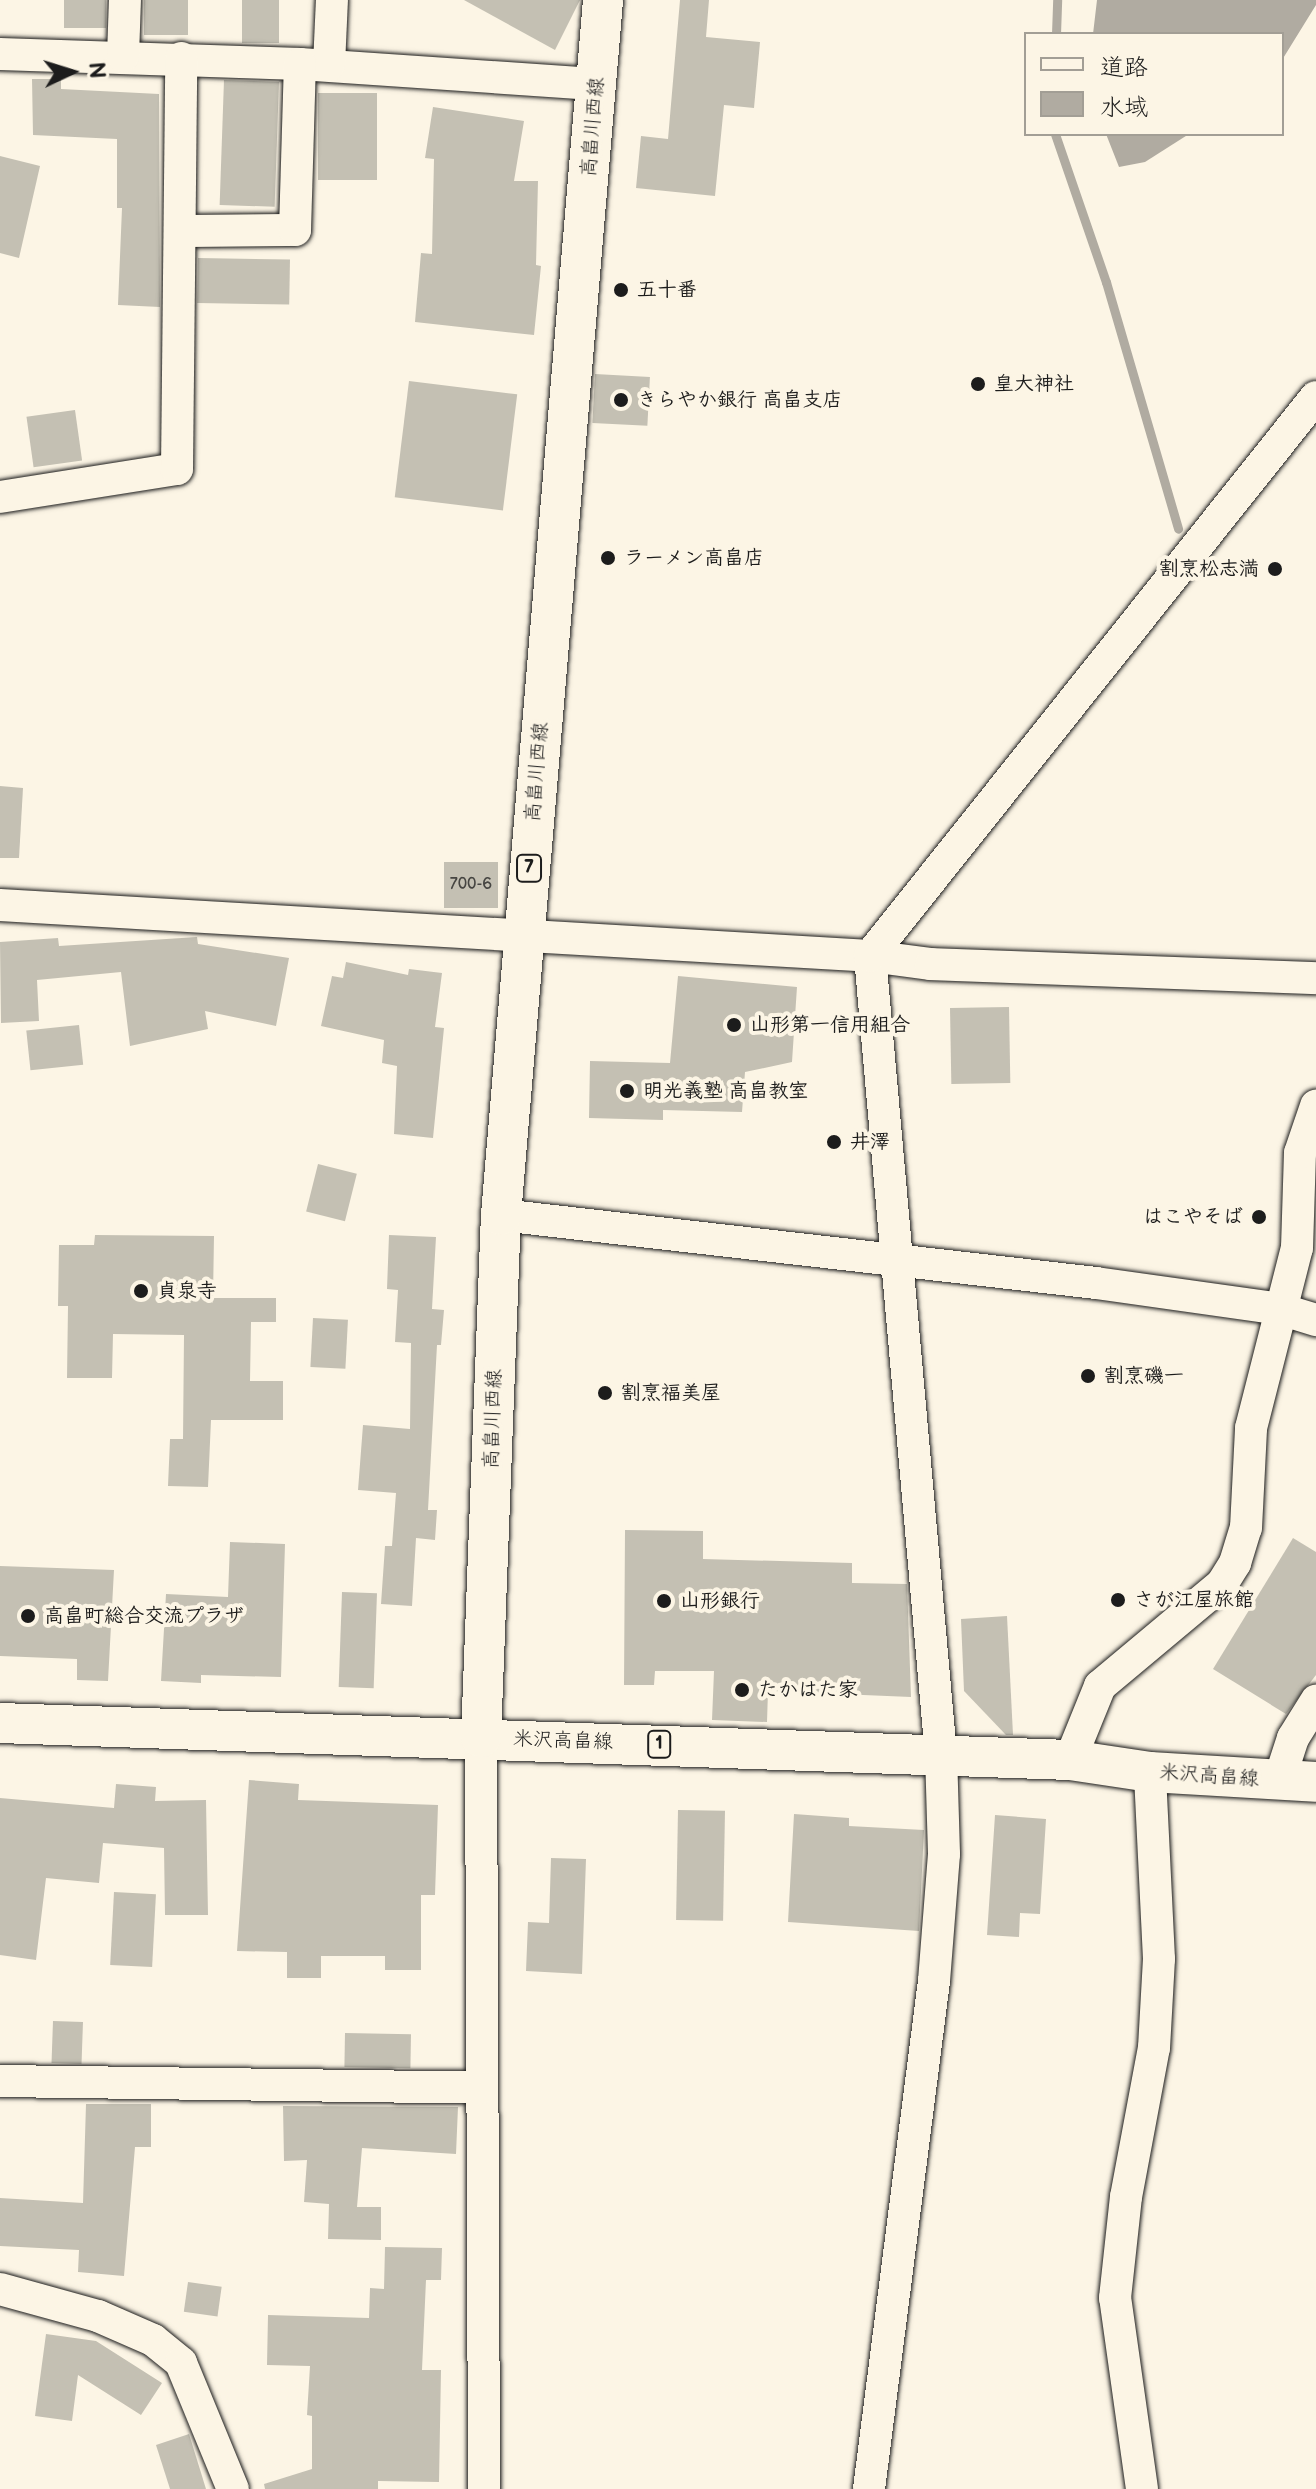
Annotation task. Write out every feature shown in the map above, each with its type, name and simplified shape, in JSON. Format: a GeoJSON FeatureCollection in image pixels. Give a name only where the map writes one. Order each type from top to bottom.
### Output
{"type":"FeatureCollection","features":[{"type":"Feature","properties":{"kind":"main road","name":"高畠川西線"},"geometry":{"type":"LineString","coordinates":[[481,1737],[501,1215],[603,0]]}},
{"type":"Feature","properties":{"kind":"main road","name":"米沢高畠線"},"geometry":{"type":"LineString","coordinates":[[0,1723],[116,1731],[481,1737],[1070,1760],[1150,1772],[1298,1782]]}},
{"type":"Feature","properties":{"kind":"street"},"geometry":{"type":"LineString","coordinates":[[123,56],[125,0]]}},
{"type":"Feature","properties":{"kind":"street"},"geometry":{"type":"LineString","coordinates":[[180,231],[295,230],[315,64],[332,0]]}},
{"type":"Feature","properties":{"kind":"street"},"geometry":{"type":"LineString","coordinates":[[0,54],[315,64],[597,84]]}},
{"type":"Feature","properties":{"kind":"street"},"geometry":{"type":"LineString","coordinates":[[0,497],[177,469],[181,58]]}},
{"type":"Feature","properties":{"kind":"street"},"geometry":{"type":"LineString","coordinates":[[869,2489],[934,1981],[944,1854],[941,1755],[870,956],[1316,397]]}},
{"type":"Feature","properties":{"kind":"street"},"geometry":{"type":"LineString","coordinates":[[0,905],[523,939],[870,956],[931,964],[1316,978]]}},
{"type":"Feature","properties":{"kind":"street"},"geometry":{"type":"LineString","coordinates":[[1070,1760],[1100,1686],[1222,1584],[1235,1563],[1246,1528],[1251,1428],[1297,1248],[1300,1153],[1316,1106]]}},
{"type":"Feature","properties":{"kind":"street"},"geometry":{"type":"LineString","coordinates":[[501,1215],[1280,1309],[1316,1320]]}},
{"type":"Feature","properties":{"kind":"street"},"geometry":{"type":"LineString","coordinates":[[1298,1782],[1293,1738],[1316,1701]]}},
{"type":"Feature","properties":{"kind":"street"},"geometry":{"type":"LineString","coordinates":[[481,1737],[484,2489]]}},
{"type":"Feature","properties":{"kind":"street"},"geometry":{"type":"LineString","coordinates":[[1142,2489],[1115,2298],[1128,2185],[1154,2048],[1159,1959],[1150,1772]]}},
{"type":"Feature","properties":{"kind":"street"},"geometry":{"type":"LineString","coordinates":[[0,2081],[482,2088]]}},
{"type":"Feature","properties":{"kind":"street"},"geometry":{"type":"LineString","coordinates":[[0,2289],[98,2316],[153,2340],[181,2363],[233,2489]]}},
{"type":"Feature","properties":{"kind":"water"},"geometry":{"type":"Polygon","coordinates":[[[1097,0],[1316,0],[1316,5],[1284,57],[1284,32],[1093,32],[1097,0]]]}},
{"type":"Feature","properties":{"kind":"water"},"geometry":{"type":"Polygon","coordinates":[[[1107,136],[1186,136],[1145,162],[1119,167],[1107,136]]]}},
{"type":"Feature","properties":{"kind":"building"},"geometry":{"type":"Polygon","coordinates":[[[64,0],[106,0],[106,28],[64,28],[64,0]]]}},
{"type":"Feature","properties":{"kind":"building"},"geometry":{"type":"Polygon","coordinates":[[[144,0],[188,0],[188,35],[144,35],[144,0]]]}},
{"type":"Feature","properties":{"kind":"building"},"geometry":{"type":"Polygon","coordinates":[[[242,0],[279,0],[279,43],[242,43],[242,0]]]}},
{"type":"Feature","properties":{"kind":"building"},"geometry":{"type":"Polygon","coordinates":[[[464,0],[580,0],[555,50],[464,0]]]}},
{"type":"Feature","properties":{"kind":"building"},"geometry":{"type":"Polygon","coordinates":[[[680,0],[709,0],[706,37],[760,42],[754,108],[724,105],[715,196],[636,188],[641,136],[668,139],[680,0]]]}},
{"type":"Feature","properties":{"kind":"building"},"geometry":{"type":"Polygon","coordinates":[[[32,79],[61,79],[61,89],[159,94],[160,307],[118,305],[122,208],[117,208],[117,139],[33,135],[32,79]]]}},
{"type":"Feature","properties":{"kind":"building"},"geometry":{"type":"Polygon","coordinates":[[[224,80],[279,82],[275,207],[220,205],[224,80]]]}},
{"type":"Feature","properties":{"kind":"building"},"geometry":{"type":"Polygon","coordinates":[[[318,93],[377,93],[377,180],[318,180],[318,93]]]}},
{"type":"Feature","properties":{"kind":"building"},"geometry":{"type":"Polygon","coordinates":[[[433,107],[524,121],[514,181],[538,181],[536,265],[541,266],[534,335],[415,322],[421,253],[432,254],[434,159],[425,158],[433,107]]]}},
{"type":"Feature","properties":{"kind":"building"},"geometry":{"type":"Polygon","coordinates":[[[0,156],[40,166],[19,258],[0,253],[0,156]]]}},
{"type":"Feature","properties":{"kind":"building"},"geometry":{"type":"Polygon","coordinates":[[[198,258],[290,260],[289,305],[197,303],[198,258]]]}},
{"type":"Feature","properties":{"kind":"building","name":"きらやか銀行 高畠支店"},"geometry":{"type":"Polygon","coordinates":[[[595,374],[650,377],[647,426],[592,423],[595,374]]]}},
{"type":"Feature","properties":{"kind":"building"},"geometry":{"type":"Polygon","coordinates":[[[409,381],[517,394],[503,510],[395,497],[409,381]]]}},
{"type":"Feature","properties":{"kind":"building"},"geometry":{"type":"Polygon","coordinates":[[[75,410],[82,461],[34,467],[26,417],[75,410]]]}},
{"type":"Feature","properties":{"kind":"building"},"geometry":{"type":"Polygon","coordinates":[[[0,786],[23,788],[19,858],[0,858],[0,786]]]}},
{"type":"Feature","properties":{"kind":"building"},"geometry":{"type":"Polygon","coordinates":[[[444,862],[498,862],[498,908],[444,908],[444,862]]]}},
{"type":"Feature","properties":{"kind":"building"},"geometry":{"type":"Polygon","coordinates":[[[197,937],[198,944],[289,958],[276,1026],[205,1011],[208,1029],[130,1046],[121,972],[37,980],[39,1021],[1,1023],[0,942],[58,938],[59,946],[197,937]]]}},
{"type":"Feature","properties":{"kind":"building"},"geometry":{"type":"Polygon","coordinates":[[[346,962],[408,975],[409,969],[442,973],[435,1027],[444,1028],[433,1138],[394,1134],[397,1066],[382,1063],[384,1040],[321,1026],[332,976],[343,978],[346,962]]]}},
{"type":"Feature","properties":{"kind":"building","name":"山形第一信用組合"},"geometry":{"type":"Polygon","coordinates":[[[678,976],[797,987],[792,1062],[745,1072],[742,1112],[663,1110],[663,1120],[589,1118],[590,1061],[670,1063],[678,976]]]}},
{"type":"Feature","properties":{"kind":"building"},"geometry":{"type":"Polygon","coordinates":[[[1009,1007],[1010,1083],[951,1084],[950,1008],[1009,1007]]]}},
{"type":"Feature","properties":{"kind":"building"},"geometry":{"type":"Polygon","coordinates":[[[79,1025],[83,1065],[30,1070],[26,1031],[79,1025]]]}},
{"type":"Feature","properties":{"kind":"building"},"geometry":{"type":"Polygon","coordinates":[[[318,1164],[357,1174],[345,1221],[306,1212],[318,1164]]]}},
{"type":"Feature","properties":{"kind":"building"},"geometry":{"type":"Polygon","coordinates":[[[95,1235],[214,1236],[213,1298],[276,1298],[276,1322],[251,1322],[250,1381],[283,1381],[283,1420],[211,1420],[208,1487],[168,1486],[170,1439],[183,1439],[184,1335],[113,1334],[112,1378],[67,1378],[68,1306],[58,1306],[59,1245],[94,1245],[95,1235]]]}},
{"type":"Feature","properties":{"kind":"building"},"geometry":{"type":"Polygon","coordinates":[[[389,1235],[436,1237],[432,1309],[444,1310],[441,1345],[437,1345],[428,1510],[437,1510],[435,1540],[416,1538],[412,1606],[381,1604],[385,1546],[392,1546],[396,1493],[358,1490],[363,1425],[410,1429],[411,1343],[395,1342],[398,1290],[387,1289],[389,1235]]]}},
{"type":"Feature","properties":{"kind":"building"},"geometry":{"type":"Polygon","coordinates":[[[313,1318],[348,1320],[345,1369],[310,1367],[313,1318]]]}},
{"type":"Feature","properties":{"kind":"building"},"geometry":{"type":"Polygon","coordinates":[[[625,1530],[703,1531],[703,1559],[852,1563],[852,1583],[907,1584],[911,1697],[768,1691],[767,1722],[712,1720],[714,1671],[655,1671],[654,1685],[624,1685],[625,1530]]]}},
{"type":"Feature","properties":{"kind":"building"},"geometry":{"type":"Polygon","coordinates":[[[1293,1538],[1316,1552],[1316,1675],[1286,1714],[1213,1669],[1293,1538]]]}},
{"type":"Feature","properties":{"kind":"building"},"geometry":{"type":"Polygon","coordinates":[[[230,1542],[285,1544],[281,1677],[201,1675],[201,1683],[161,1681],[166,1594],[228,1597],[230,1542]]]}},
{"type":"Feature","properties":{"kind":"building"},"geometry":{"type":"Polygon","coordinates":[[[0,1566],[114,1570],[108,1681],[77,1680],[77,1659],[0,1656],[0,1566]]]}},
{"type":"Feature","properties":{"kind":"building"},"geometry":{"type":"Polygon","coordinates":[[[342,1592],[377,1593],[374,1688],[339,1687],[342,1592]]]}},
{"type":"Feature","properties":{"kind":"building"},"geometry":{"type":"Polygon","coordinates":[[[1007,1616],[1013,1735],[1006,1735],[964,1691],[961,1619],[1007,1616]]]}},
{"type":"Feature","properties":{"kind":"building"},"geometry":{"type":"Polygon","coordinates":[[[249,1780],[299,1784],[298,1800],[438,1805],[435,1895],[421,1895],[421,1970],[385,1970],[385,1956],[321,1956],[321,1978],[287,1978],[287,1952],[237,1951],[249,1780]]]}},
{"type":"Feature","properties":{"kind":"building"},"geometry":{"type":"Polygon","coordinates":[[[116,1784],[156,1787],[155,1801],[206,1800],[208,1915],[165,1915],[164,1848],[103,1843],[99,1883],[46,1878],[36,1960],[0,1955],[0,1798],[114,1808],[116,1784]]]}},
{"type":"Feature","properties":{"kind":"building"},"geometry":{"type":"Polygon","coordinates":[[[678,1810],[725,1811],[723,1921],[676,1920],[678,1810]]]}},
{"type":"Feature","properties":{"kind":"building"},"geometry":{"type":"Polygon","coordinates":[[[794,1814],[849,1818],[849,1826],[924,1830],[919,1931],[788,1922],[794,1814]]]}},
{"type":"Feature","properties":{"kind":"building"},"geometry":{"type":"Polygon","coordinates":[[[995,1815],[1046,1819],[1040,1914],[1020,1913],[1019,1937],[987,1935],[995,1815]]]}},
{"type":"Feature","properties":{"kind":"building"},"geometry":{"type":"Polygon","coordinates":[[[551,1858],[586,1859],[582,1974],[526,1971],[528,1922],[549,1923],[551,1858]]]}},
{"type":"Feature","properties":{"kind":"building"},"geometry":{"type":"Polygon","coordinates":[[[114,1892],[156,1894],[152,1967],[110,1965],[114,1892]]]}},
{"type":"Feature","properties":{"kind":"building"},"geometry":{"type":"Polygon","coordinates":[[[53,2021],[83,2022],[82,2064],[52,2063],[53,2021]]]}},
{"type":"Feature","properties":{"kind":"building"},"geometry":{"type":"Polygon","coordinates":[[[345,2033],[411,2034],[410,2068],[344,2067],[345,2033]]]}},
{"type":"Feature","properties":{"kind":"building"},"geometry":{"type":"Polygon","coordinates":[[[86,2104],[151,2104],[151,2147],[135,2147],[124,2276],[78,2272],[79,2250],[0,2246],[0,2198],[83,2203],[86,2104]]]}},
{"type":"Feature","properties":{"kind":"building"},"geometry":{"type":"Polygon","coordinates":[[[283,2106],[458,2107],[456,2154],[362,2148],[357,2207],[381,2207],[381,2240],[328,2239],[329,2204],[304,2202],[307,2160],[284,2161],[283,2106]]]}},
{"type":"Feature","properties":{"kind":"building"},"geometry":{"type":"Polygon","coordinates":[[[385,2247],[442,2248],[441,2280],[426,2280],[422,2370],[441,2370],[439,2482],[378,2481],[378,2489],[265,2489],[264,2484],[312,2469],[312,2416],[307,2415],[310,2366],[267,2365],[268,2315],[369,2318],[370,2288],[384,2289],[385,2247]]]}},
{"type":"Feature","properties":{"kind":"building"},"geometry":{"type":"Polygon","coordinates":[[[188,2282],[222,2287],[217,2316],[184,2312],[188,2282]]]}},
{"type":"Feature","properties":{"kind":"building"},"geometry":{"type":"Polygon","coordinates":[[[46,2334],[96,2341],[162,2383],[141,2415],[78,2375],[72,2421],[35,2416],[46,2334]]]}},
{"type":"Feature","properties":{"kind":"building"},"geometry":{"type":"Polygon","coordinates":[[[189,2434],[206,2489],[170,2489],[156,2445],[189,2434]]]}},
{"type":"Feature","properties":{"kind":"waterway"},"geometry":{"type":"LineString","coordinates":[[1056,32],[1057,0]]}},
{"type":"Feature","properties":{"kind":"waterway"},"geometry":{"type":"LineString","coordinates":[[1056,136],[1106,282],[1178,529]]}},
{"type":"Feature","properties":{"kind":"place","name":"五十番"},"geometry":{"type":"Point","coordinates":[621,290]}},
{"type":"Feature","properties":{"kind":"place","name":"皇大神社"},"geometry":{"type":"Point","coordinates":[978,384]}},
{"type":"Feature","properties":{"kind":"place","name":"きらやか銀行 高畠支店"},"geometry":{"type":"Point","coordinates":[621,400]}},
{"type":"Feature","properties":{"kind":"place","name":"ラーメン高畠店"},"geometry":{"type":"Point","coordinates":[608,558]}},
{"type":"Feature","properties":{"kind":"place","name":"割烹松志満"},"geometry":{"type":"Point","coordinates":[1275,569]}},
{"type":"Feature","properties":{"kind":"place","name":"山形第一信用組合"},"geometry":{"type":"Point","coordinates":[734,1025]}},
{"type":"Feature","properties":{"kind":"place","name":"明光義塾 高畠教室"},"geometry":{"type":"Point","coordinates":[627,1091]}},
{"type":"Feature","properties":{"kind":"place","name":"井澤"},"geometry":{"type":"Point","coordinates":[834,1142]}},
{"type":"Feature","properties":{"kind":"place","name":"はこやそば"},"geometry":{"type":"Point","coordinates":[1259,1217]}},
{"type":"Feature","properties":{"kind":"place","name":"貞泉寺"},"geometry":{"type":"Point","coordinates":[141,1291]}},
{"type":"Feature","properties":{"kind":"place","name":"割烹磯一"},"geometry":{"type":"Point","coordinates":[1088,1376]}},
{"type":"Feature","properties":{"kind":"place","name":"割烹福美屋"},"geometry":{"type":"Point","coordinates":[605,1393]}},
{"type":"Feature","properties":{"kind":"place","name":"さが江屋旅館"},"geometry":{"type":"Point","coordinates":[1118,1600]}},
{"type":"Feature","properties":{"kind":"place","name":"山形銀行"},"geometry":{"type":"Point","coordinates":[664,1601]}},
{"type":"Feature","properties":{"kind":"place","name":"高畠町総合交流プラザ"},"geometry":{"type":"Point","coordinates":[28,1616]}},
{"type":"Feature","properties":{"kind":"place","name":"たかはた家"},"geometry":{"type":"Point","coordinates":[742,1690]}}]}
